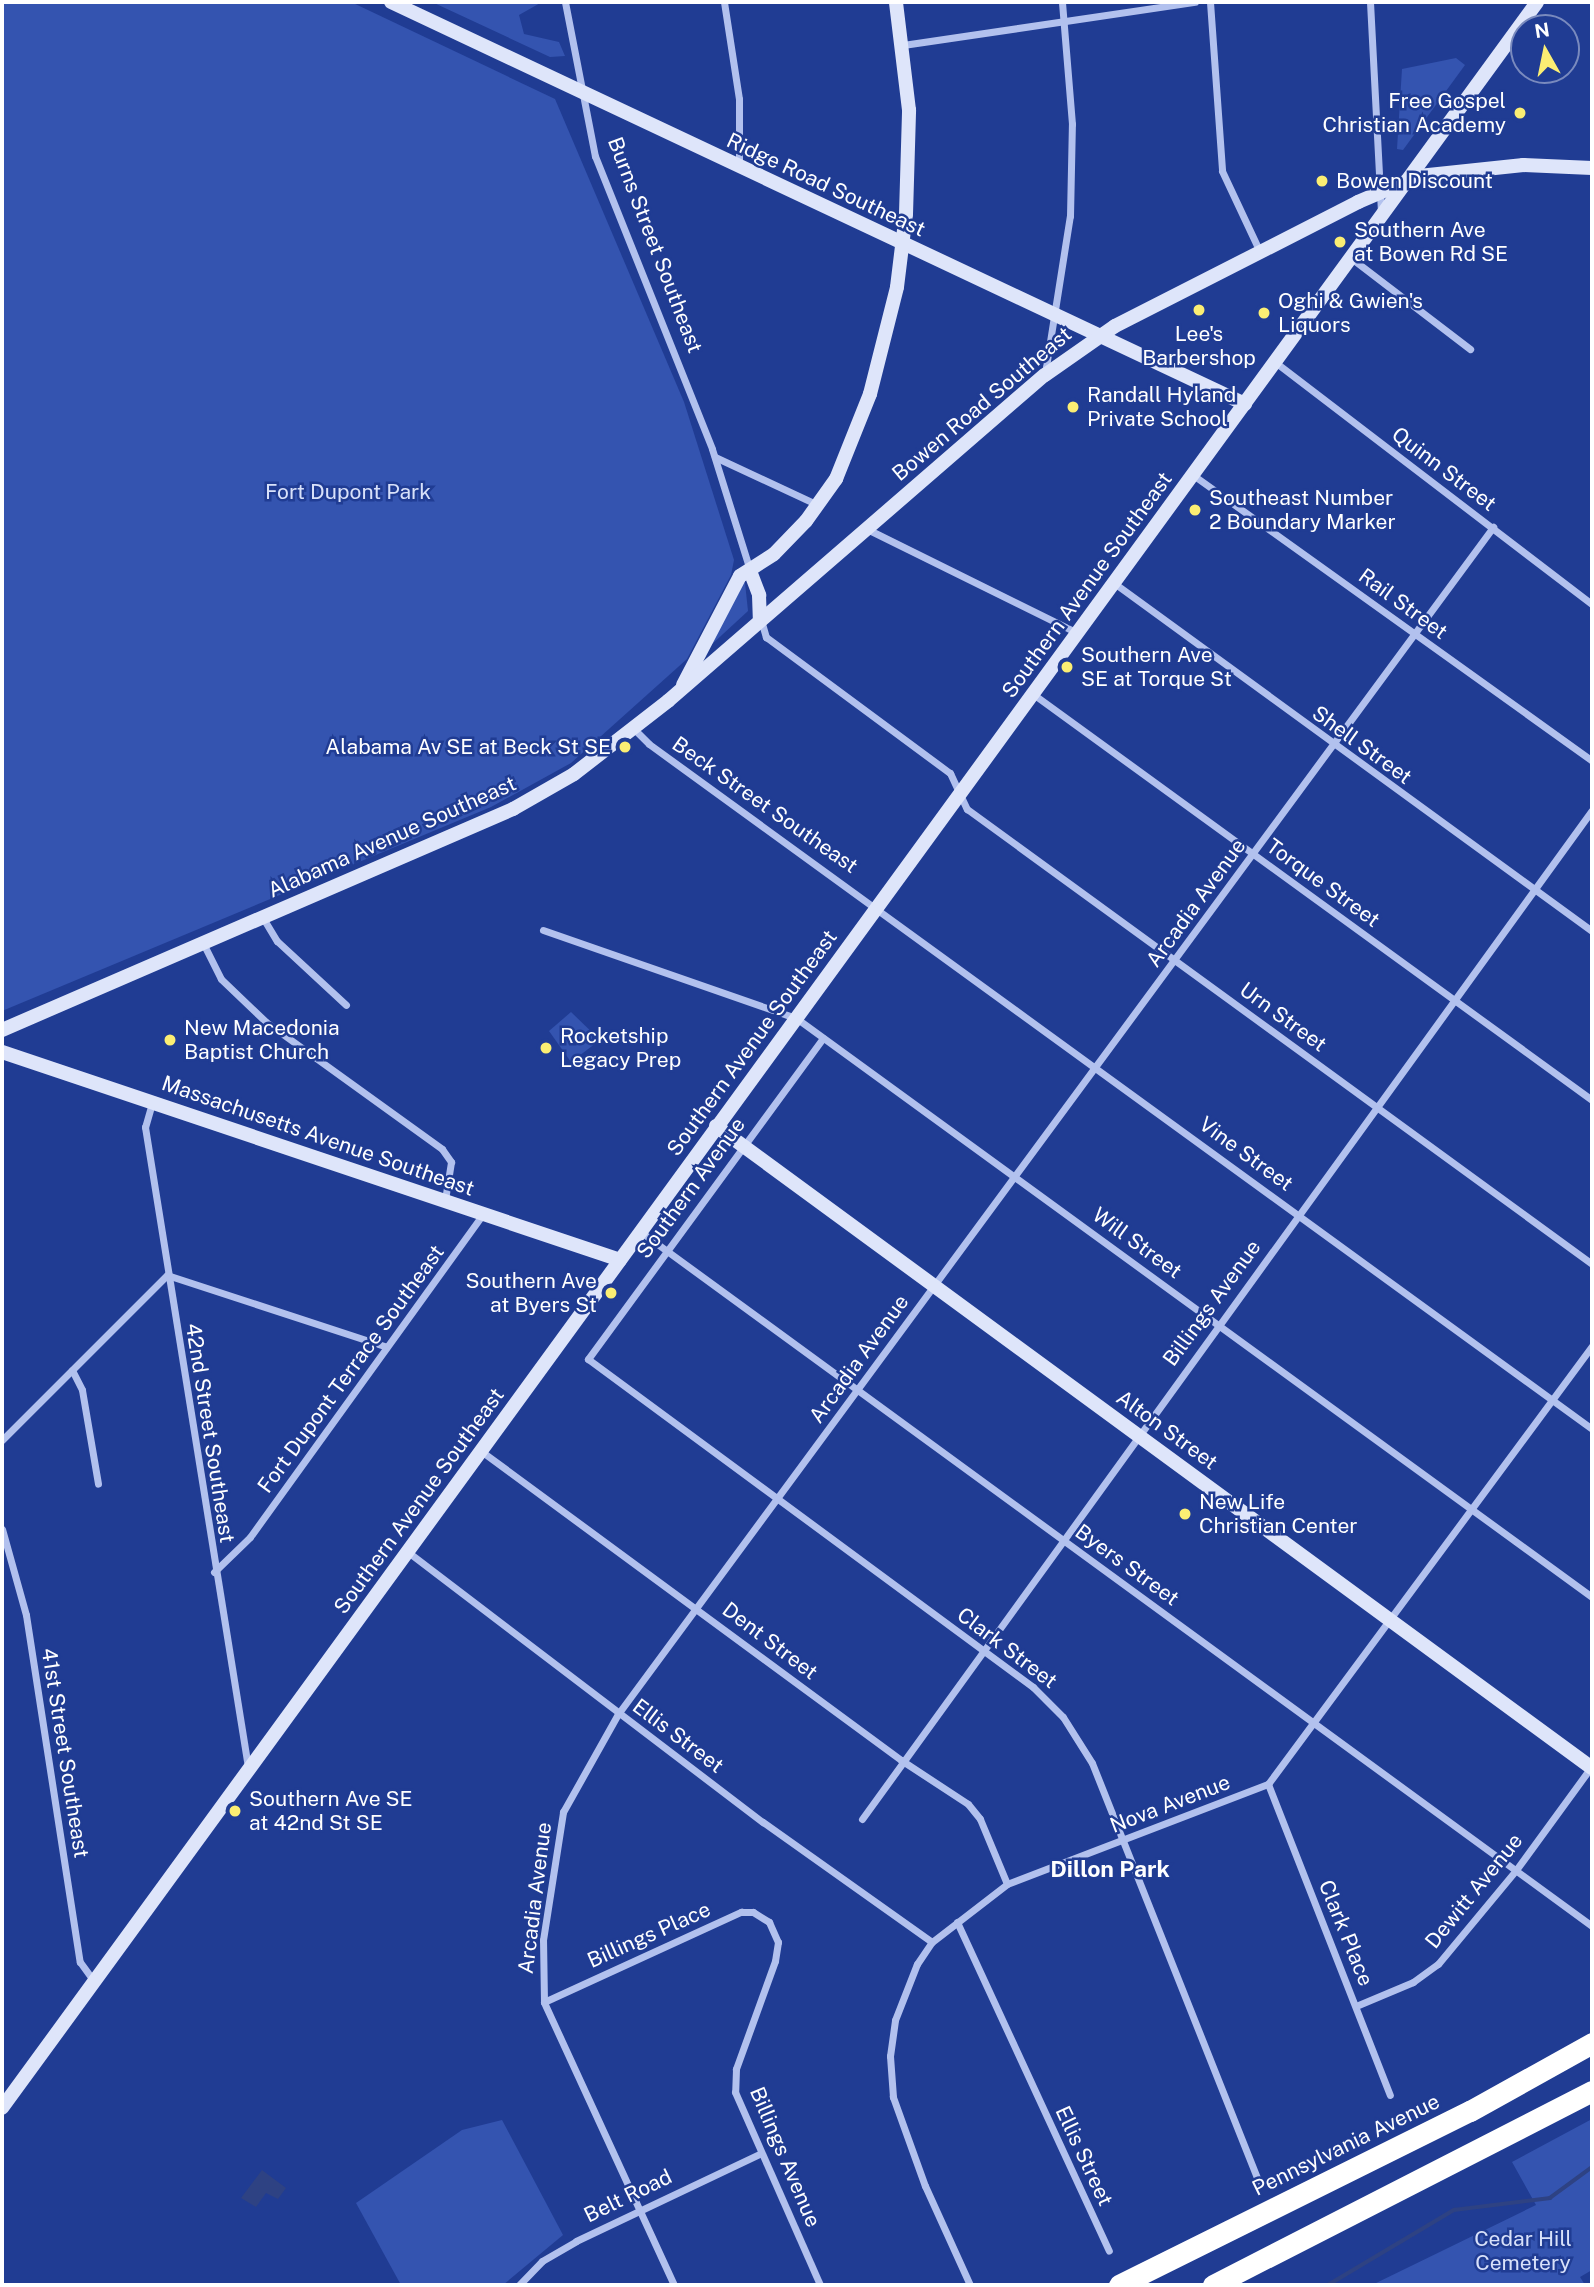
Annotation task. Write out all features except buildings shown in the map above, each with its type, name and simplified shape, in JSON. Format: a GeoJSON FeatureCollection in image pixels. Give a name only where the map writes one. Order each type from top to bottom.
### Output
{"type":"FeatureCollection","features":[{"type":"Feature","properties":{"kind":"highway","name":"Pennsylvania Avenue"},"geometry":{"type":"LineString","coordinates":[[1119,2285],[1470,2111],[1592,2043]]}},
{"type":"Feature","properties":{"kind":"highway"},"geometry":{"type":"LineString","coordinates":[[1213,2285],[1592,2091]]}},
{"type":"Feature","properties":{"kind":"street","name":"Ridge Road Southeast"},"geometry":{"type":"LineString","coordinates":[[391,2],[738,168],[1245,404]]}},
{"type":"Feature","properties":{"kind":"street","name":"Burns Street Southeast"},"geometry":{"type":"LineString","coordinates":[[565,2],[599,166],[715,457],[759,595],[760,618]]}},
{"type":"Feature","properties":{"kind":"street"},"geometry":{"type":"LineString","coordinates":[[724,2],[740,99],[738,168]]}},
{"type":"Feature","properties":{"kind":"street"},"geometry":{"type":"LineString","coordinates":[[681,689],[735,584],[774,554],[819,505],[841,470],[870,394],[890,320],[903,244],[909,143],[903,45],[896,2]]}},
{"type":"Feature","properties":{"kind":"street"},"geometry":{"type":"LineString","coordinates":[[1045,375],[1067,255],[1072,173],[1062,2]]}},
{"type":"Feature","properties":{"kind":"street"},"geometry":{"type":"LineString","coordinates":[[903,45],[1195,2]]}},
{"type":"Feature","properties":{"kind":"street"},"geometry":{"type":"LineString","coordinates":[[1210,2],[1222,171],[1260,252]]}},
{"type":"Feature","properties":{"kind":"street"},"geometry":{"type":"LineString","coordinates":[[1370,2],[1381,213]]}},
{"type":"Feature","properties":{"kind":"street","name":"Southern Avenue Southeast"},"geometry":{"type":"LineString","coordinates":[[2,2108],[1245,404],[1403,182],[1537,2]]}},
{"type":"Feature","properties":{"kind":"street","name":"Bowen Road Southeast"},"geometry":{"type":"LineString","coordinates":[[760,618],[1045,375],[1099,336],[1260,252],[1403,182],[1451,169],[1523,164],[1592,168]]}},
{"type":"Feature","properties":{"kind":"street"},"geometry":{"type":"LineString","coordinates":[[1351,258],[1470,349]]}},
{"type":"Feature","properties":{"kind":"street","name":"Quinn Street"},"geometry":{"type":"LineString","coordinates":[[1275,362],[1592,604]]}},
{"type":"Feature","properties":{"kind":"street"},"geometry":{"type":"LineString","coordinates":[[715,457],[819,505]]}},
{"type":"Feature","properties":{"kind":"street","name":"Rail Street"},"geometry":{"type":"LineString","coordinates":[[1193,475],[1592,761]]}},
{"type":"Feature","properties":{"kind":"street","name":"Arcadia Avenue"},"geometry":{"type":"LineString","coordinates":[[674,2285],[544,2002],[540,1975],[559,1825],[618,1714],[1493,527]]}},
{"type":"Feature","properties":{"kind":"street"},"geometry":{"type":"LineString","coordinates":[[867,529],[1077,633]]}},
{"type":"Feature","properties":{"kind":"street","name":"Shell Street"},"geometry":{"type":"LineString","coordinates":[[1114,583],[1333,746],[1592,931]]}},
{"type":"Feature","properties":{"kind":"street","name":"Alabama Avenue Southeast"},"geometry":{"type":"LineString","coordinates":[[2,1030],[513,808],[574,774],[634,729],[760,618]]}},
{"type":"Feature","properties":{"kind":"street","name":"Urn Street"},"geometry":{"type":"LineString","coordinates":[[760,618],[766,637],[950,773],[967,809],[1592,1264]]}},
{"type":"Feature","properties":{"kind":"street","name":"Torque Street"},"geometry":{"type":"LineString","coordinates":[[1033,694],[1592,1100]]}},
{"type":"Feature","properties":{"kind":"street","name":"Beck Street Southeast"},"geometry":{"type":"LineString","coordinates":[[634,729],[649,744],[878,907]]}},
{"type":"Feature","properties":{"kind":"street","name":"Billings Avenue"},"geometry":{"type":"LineString","coordinates":[[862,1818],[981,1649],[1592,810]]}},
{"type":"Feature","properties":{"kind":"street","name":"Vine Street"},"geometry":{"type":"LineString","coordinates":[[878,907],[1592,1429]]}},
{"type":"Feature","properties":{"kind":"street"},"geometry":{"type":"LineString","coordinates":[[263,917],[277,942],[346,1005]]}},
{"type":"Feature","properties":{"kind":"street","name":"Will Street"},"geometry":{"type":"LineString","coordinates":[[543,929],[796,1018],[1473,1507],[1592,1597]]}},
{"type":"Feature","properties":{"kind":"street"},"geometry":{"type":"LineString","coordinates":[[203,943],[221,979],[267,1022],[442,1149],[451,1162],[445,1200]]}},
{"type":"Feature","properties":{"kind":"street","name":"Southern Avenue"},"geometry":{"type":"LineString","coordinates":[[588,1359],[823,1038]]}},
{"type":"Feature","properties":{"kind":"street","name":"Massachusetts Avenue Southeast"},"geometry":{"type":"LineString","coordinates":[[2,1052],[620,1260]]}},
{"type":"Feature","properties":{"kind":"street","name":"42nd Street Southeast"},"geometry":{"type":"LineString","coordinates":[[153,1102],[145,1127],[214,1572],[249,1769]]}},
{"type":"Feature","properties":{"kind":"street","name":"Alton Street"},"geometry":{"type":"LineString","coordinates":[[716,1126],[1592,1767]]}},
{"type":"Feature","properties":{"kind":"street","name":"Fort Dupont Terrace Southeast"},"geometry":{"type":"LineString","coordinates":[[214,1572],[250,1537],[484,1213]]}},
{"type":"Feature","properties":{"kind":"street","name":"Byers Street"},"geometry":{"type":"LineString","coordinates":[[641,1232],[1592,1926]]}},
{"type":"Feature","properties":{"kind":"street"},"geometry":{"type":"LineString","coordinates":[[2,1440],[167,1275],[387,1347]]}},
{"type":"Feature","properties":{"kind":"street"},"geometry":{"type":"LineString","coordinates":[[1268,1784],[1592,1346]]}},
{"type":"Feature","properties":{"kind":"street","name":"Clark Street"},"geometry":{"type":"LineString","coordinates":[[588,1359],[1032,1687],[1063,1717],[1092,1763],[1259,2183]]}},
{"type":"Feature","properties":{"kind":"street"},"geometry":{"type":"LineString","coordinates":[[72,1370],[82,1390],[98,1484]]}},
{"type":"Feature","properties":{"kind":"street","name":"Dent Street"},"geometry":{"type":"LineString","coordinates":[[481,1451],[901,1760],[968,1804],[979,1819],[1007,1884]]}},
{"type":"Feature","properties":{"kind":"street","name":"41st Street Southeast"},"geometry":{"type":"LineString","coordinates":[[2,1529],[26,1615],[80,1962],[94,1982]]}},
{"type":"Feature","properties":{"kind":"street","name":"Ellis Street"},"geometry":{"type":"LineString","coordinates":[[408,1552],[618,1714],[932,1942]]}},
{"type":"Feature","properties":{"kind":"street","name":"Dewitt Avenue"},"geometry":{"type":"LineString","coordinates":[[1356,2006],[1413,1982],[1435,1967],[1516,1870],[1592,1767]]}},
{"type":"Feature","properties":{"kind":"street","name":"Nova Avenue"},"geometry":{"type":"LineString","coordinates":[[971,2285],[925,2186],[893,2097],[890,2056],[895,2020],[917,1964],[932,1942],[1007,1884],[1268,1784]]}},
{"type":"Feature","properties":{"kind":"street","name":"Clark Place"},"geometry":{"type":"LineString","coordinates":[[1268,1784],[1390,2095]]}},
{"type":"Feature","properties":{"kind":"street","name":"Billings Place"},"geometry":{"type":"LineString","coordinates":[[544,2002],[741,1912],[753,1912],[769,1922]]}},
{"type":"Feature","properties":{"kind":"street","name":"Billings Avenue"},"geometry":{"type":"LineString","coordinates":[[769,1922],[778,1942],[775,1961],[736,2069],[735,2092],[820,2285]]}},
{"type":"Feature","properties":{"kind":"street","name":"Ellis Street"},"geometry":{"type":"LineString","coordinates":[[957,1922],[1110,2251]]}},
{"type":"Feature","properties":{"kind":"street","name":"Belt Road"},"geometry":{"type":"LineString","coordinates":[[519,2285],[542,2262],[640,2208],[761,2153]]}},
{"type":"Feature","properties":{"kind":"green space","name":"Fort Dupont Park"},"geometry":{"type":"Polygon","coordinates":[[[2,2],[351,2],[555,99],[684,402],[734,560],[731,575],[687,659],[571,763],[491,807],[2,1011],[2,2]]]}},
{"type":"Feature","properties":{"kind":"green space"},"geometry":{"type":"Polygon","coordinates":[[[432,2],[542,2],[519,15],[524,34],[559,42],[565,56],[550,57],[432,2]]]}},
{"type":"Feature","properties":{"kind":"green space"},"geometry":{"type":"Polygon","coordinates":[[[1456,58],[1465,65],[1403,150],[1397,149],[1402,69],[1456,58]]]}},
{"type":"Feature","properties":{"kind":"green space"},"geometry":{"type":"Polygon","coordinates":[[[744,583],[748,611],[710,646],[744,583]]]}},
{"type":"Feature","properties":{"kind":"green space"},"geometry":{"type":"Polygon","coordinates":[[[571,1012],[600,1040],[571,1062],[549,1031],[571,1012]]]}},
{"type":"Feature","properties":{"kind":"green space","name":"Cedar Hill Cemetery"},"geometry":{"type":"Polygon","coordinates":[[[1592,2119],[1592,2270],[1580,2277],[1585,2285],[1372,2285],[1536,2205],[1512,2162],[1592,2119]]]}},
{"type":"Feature","properties":{"kind":"green space"},"geometry":{"type":"Polygon","coordinates":[[[502,2120],[563,2235],[503,2285],[401,2285],[356,2203],[462,2130],[502,2120]]]}},
{"type":"Feature","properties":{"kind":"shaded area"},"geometry":{"type":"Polygon","coordinates":[[[262,2170],[286,2188],[278,2199],[266,2193],[256,2207],[241,2198],[262,2170]]]}},
{"type":"Feature","properties":{"kind":"waterway"},"geometry":{"type":"LineString","coordinates":[[1328,2285],[1454,2210],[1550,2198],[1592,2167]]}},
{"type":"Feature","properties":{"kind":"place","name":"Free Gospel Christian Academy"},"geometry":{"type":"Point","coordinates":[1520,113]}},
{"type":"Feature","properties":{"kind":"place","name":"Bowen Discount"},"geometry":{"type":"Point","coordinates":[1322,181]}},
{"type":"Feature","properties":{"kind":"place","name":"Southern Ave at Bowen Rd SE"},"geometry":{"type":"Point","coordinates":[1340,242]}},
{"type":"Feature","properties":{"kind":"place","name":"Lee's Barbershop"},"geometry":{"type":"Point","coordinates":[1199,310]}},
{"type":"Feature","properties":{"kind":"place","name":"Oghi & Gwien's Liquors"},"geometry":{"type":"Point","coordinates":[1264,313]}},
{"type":"Feature","properties":{"kind":"place","name":"Randall Hyland Private School"},"geometry":{"type":"Point","coordinates":[1073,407]}},
{"type":"Feature","properties":{"kind":"place","name":"Southeast Number 2 Boundary Marker"},"geometry":{"type":"Point","coordinates":[1195,510]}},
{"type":"Feature","properties":{"kind":"place","name":"Southern Ave SE at Torque St"},"geometry":{"type":"Point","coordinates":[1067,667]}},
{"type":"Feature","properties":{"kind":"place","name":"Alabama Av SE at Beck St SE"},"geometry":{"type":"Point","coordinates":[625,747]}},
{"type":"Feature","properties":{"kind":"place","name":"New Macedonia Baptist Church"},"geometry":{"type":"Point","coordinates":[170,1040]}},
{"type":"Feature","properties":{"kind":"place","name":"Rocketship Legacy Prep"},"geometry":{"type":"Point","coordinates":[546,1048]}},
{"type":"Feature","properties":{"kind":"place","name":"Southern Ave at Byers St"},"geometry":{"type":"Point","coordinates":[611,1293]}},
{"type":"Feature","properties":{"kind":"place","name":"New Life Christian Center"},"geometry":{"type":"Point","coordinates":[1185,1514]}},
{"type":"Feature","properties":{"kind":"place","name":"Southern Ave SE at 42nd St SE"},"geometry":{"type":"Point","coordinates":[235,1811]}},
{"type":"Feature","properties":{"kind":"district","name":"Dillon Park"},"geometry":{"type":"Point","coordinates":[1110,1869]}}]}
